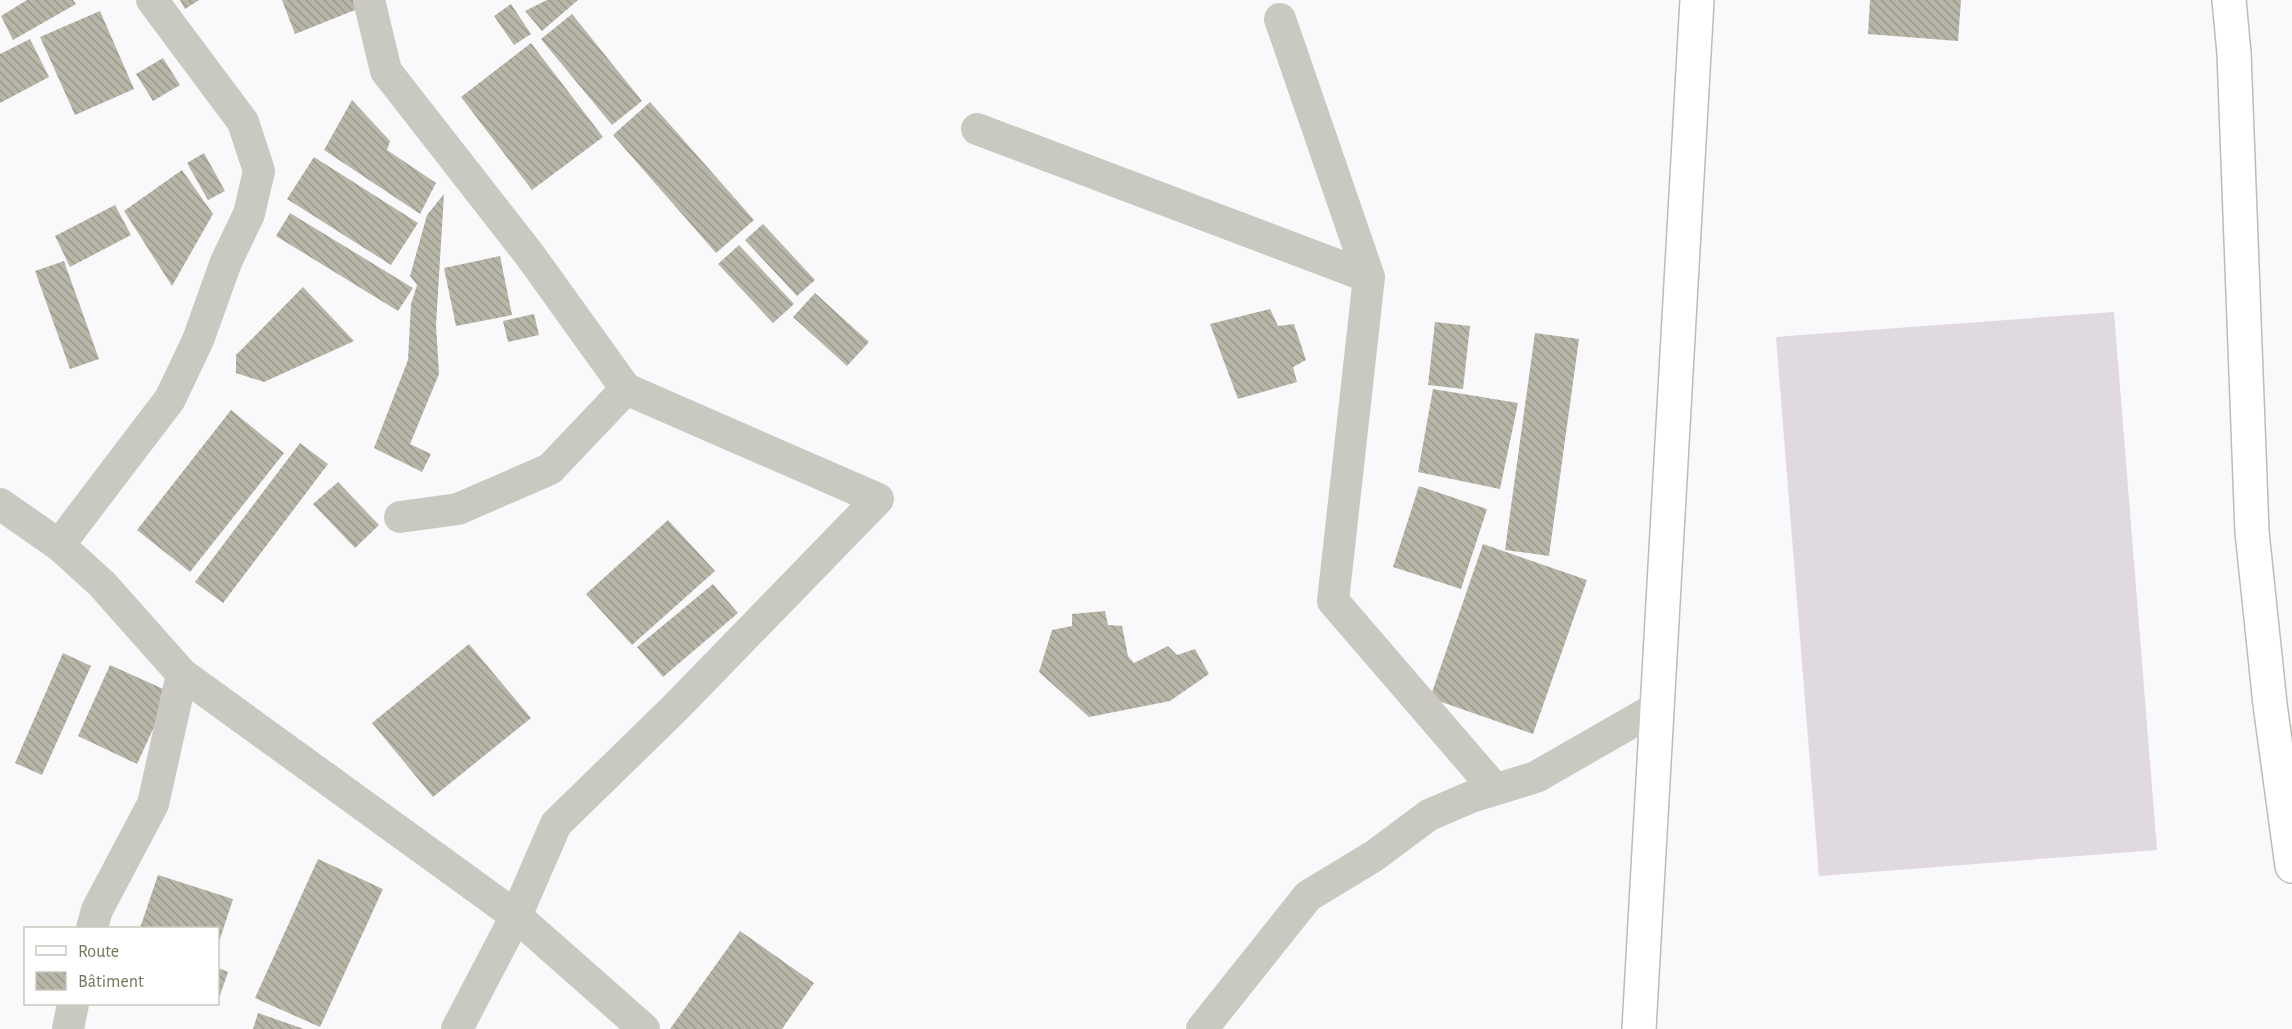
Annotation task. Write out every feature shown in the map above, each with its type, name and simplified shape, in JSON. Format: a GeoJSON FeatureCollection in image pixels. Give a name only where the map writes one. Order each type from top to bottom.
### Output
{"type":"FeatureCollection","features":[{"type":"Feature","properties":{"kind":"street"},"geometry":{"type":"LineString","coordinates":[[59,545],[171,399],[198,340],[226,262],[249,213],[259,171],[243,122],[152,0]]}},
{"type":"Feature","properties":{"kind":"street"},"geometry":{"type":"LineString","coordinates":[[369,0],[386,70],[529,254],[626,389],[878,499],[675,708],[556,824],[516,916],[457,1029]]}},
{"type":"Feature","properties":{"kind":"street"},"geometry":{"type":"LineString","coordinates":[[1639,1029],[1697,0]]}},
{"type":"Feature","properties":{"kind":"street"},"geometry":{"type":"LineString","coordinates":[[2229,0],[2234,53],[2252,532],[2270,704],[2292,866]]}},
{"type":"Feature","properties":{"kind":"street"},"geometry":{"type":"LineString","coordinates":[[1280,19],[1369,277],[1333,601],[1495,789]]}},
{"type":"Feature","properties":{"kind":"street"},"geometry":{"type":"LineString","coordinates":[[977,129],[1369,277]]}},
{"type":"Feature","properties":{"kind":"street"},"geometry":{"type":"LineString","coordinates":[[400,517],[458,509],[550,469],[626,389]]}},
{"type":"Feature","properties":{"kind":"street"},"geometry":{"type":"LineString","coordinates":[[0,504],[59,545],[102,584],[182,674],[516,916],[644,1029]]}},
{"type":"Feature","properties":{"kind":"street"},"geometry":{"type":"LineString","coordinates":[[92,927],[98,910],[153,804],[182,674]]}},
{"type":"Feature","properties":{"kind":"street"},"geometry":{"type":"LineString","coordinates":[[1202,1029],[1308,896],[1374,855],[1429,815],[1495,789],[1536,777],[1658,707]]}},
{"type":"Feature","properties":{"kind":"street"},"geometry":{"type":"LineString","coordinates":[[68,1029],[72,1005]]}},
{"type":"Feature","properties":{"kind":"shaded area"},"geometry":{"type":"Polygon","coordinates":[[[2114,312],[2157,850],[1819,876],[1776,337],[2114,312]]]}},
{"type":"Feature","properties":{"kind":"building"},"geometry":{"type":"Polygon","coordinates":[[[27,0],[73,0],[76,4],[13,40],[1,16],[27,0]]]}},
{"type":"Feature","properties":{"kind":"building"},"geometry":{"type":"Polygon","coordinates":[[[180,0],[199,0],[185,9],[180,0]]]}},
{"type":"Feature","properties":{"kind":"building"},"geometry":{"type":"Polygon","coordinates":[[[282,0],[357,0],[360,8],[295,34],[282,0]]]}},
{"type":"Feature","properties":{"kind":"building"},"geometry":{"type":"Polygon","coordinates":[[[547,0],[578,0],[542,31],[525,11],[547,0]]]}},
{"type":"Feature","properties":{"kind":"building"},"geometry":{"type":"Polygon","coordinates":[[[1870,0],[1961,0],[1958,41],[1868,34],[1870,0]]]}},
{"type":"Feature","properties":{"kind":"building"},"geometry":{"type":"Polygon","coordinates":[[[511,4],[531,34],[514,45],[494,16],[511,4]]]}},
{"type":"Feature","properties":{"kind":"building"},"geometry":{"type":"Polygon","coordinates":[[[100,11],[134,89],[75,115],[40,37],[100,11]]]}},
{"type":"Feature","properties":{"kind":"building"},"geometry":{"type":"Polygon","coordinates":[[[572,14],[642,101],[612,125],[541,39],[572,14]]]}},
{"type":"Feature","properties":{"kind":"building"},"geometry":{"type":"Polygon","coordinates":[[[30,39],[49,77],[0,103],[0,54],[30,39]]]}},
{"type":"Feature","properties":{"kind":"building"},"geometry":{"type":"Polygon","coordinates":[[[531,43],[603,137],[532,190],[461,97],[531,43]]]}},
{"type":"Feature","properties":{"kind":"building"},"geometry":{"type":"Polygon","coordinates":[[[163,58],[180,85],[153,101],[136,74],[163,58]]]}},
{"type":"Feature","properties":{"kind":"building"},"geometry":{"type":"Polygon","coordinates":[[[352,100],[390,141],[387,150],[436,183],[420,214],[324,150],[352,100]]]}},
{"type":"Feature","properties":{"kind":"building"},"geometry":{"type":"Polygon","coordinates":[[[650,102],[754,220],[716,253],[613,135],[650,102]]]}},
{"type":"Feature","properties":{"kind":"building"},"geometry":{"type":"Polygon","coordinates":[[[204,153],[225,191],[208,200],[187,163],[204,153]]]}},
{"type":"Feature","properties":{"kind":"building"},"geometry":{"type":"Polygon","coordinates":[[[314,157],[418,223],[391,265],[287,199],[314,157]]]}},
{"type":"Feature","properties":{"kind":"building"},"geometry":{"type":"Polygon","coordinates":[[[182,170],[213,214],[172,286],[124,211],[182,170]]]}},
{"type":"Feature","properties":{"kind":"building"},"geometry":{"type":"Polygon","coordinates":[[[444,194],[436,325],[439,374],[410,444],[431,454],[422,472],[374,448],[408,360],[411,304],[417,285],[410,276],[427,215],[444,194]]]}},
{"type":"Feature","properties":{"kind":"building"},"geometry":{"type":"Polygon","coordinates":[[[115,205],[131,235],[70,267],[55,236],[115,205]]]}},
{"type":"Feature","properties":{"kind":"building"},"geometry":{"type":"Polygon","coordinates":[[[290,213],[413,288],[398,311],[276,236],[290,213]]]}},
{"type":"Feature","properties":{"kind":"building"},"geometry":{"type":"Polygon","coordinates":[[[763,224],[815,280],[797,296],[745,240],[763,224]]]}},
{"type":"Feature","properties":{"kind":"building"},"geometry":{"type":"Polygon","coordinates":[[[739,245],[794,304],[773,323],[718,264],[739,245]]]}},
{"type":"Feature","properties":{"kind":"building"},"geometry":{"type":"Polygon","coordinates":[[[500,256],[512,315],[456,326],[444,268],[500,256]]]}},
{"type":"Feature","properties":{"kind":"building"},"geometry":{"type":"Polygon","coordinates":[[[64,261],[99,359],[70,369],[35,271],[64,261]]]}},
{"type":"Feature","properties":{"kind":"building"},"geometry":{"type":"Polygon","coordinates":[[[303,287],[354,341],[264,382],[236,373],[236,355],[303,287]]]}},
{"type":"Feature","properties":{"kind":"building"},"geometry":{"type":"Polygon","coordinates":[[[815,293],[869,342],[847,366],[793,317],[815,293]]]}},
{"type":"Feature","properties":{"kind":"building"},"geometry":{"type":"Polygon","coordinates":[[[1270,309],[1278,326],[1294,324],[1306,360],[1293,367],[1297,382],[1238,399],[1210,324],[1270,309]]]}},
{"type":"Feature","properties":{"kind":"building"},"geometry":{"type":"Polygon","coordinates":[[[534,314],[539,335],[508,342],[503,321],[534,314]]]}},
{"type":"Feature","properties":{"kind":"building"},"geometry":{"type":"Polygon","coordinates":[[[1435,322],[1470,326],[1463,389],[1428,385],[1435,322]]]}},
{"type":"Feature","properties":{"kind":"building"},"geometry":{"type":"Polygon","coordinates":[[[1535,333],[1579,339],[1549,556],[1505,550],[1535,333]]]}},
{"type":"Feature","properties":{"kind":"building"},"geometry":{"type":"Polygon","coordinates":[[[1433,389],[1518,403],[1500,489],[1418,472],[1433,389]]]}},
{"type":"Feature","properties":{"kind":"building"},"geometry":{"type":"Polygon","coordinates":[[[231,410],[284,453],[190,572],[137,530],[231,410]]]}},
{"type":"Feature","properties":{"kind":"building"},"geometry":{"type":"Polygon","coordinates":[[[300,443],[328,464],[223,603],[195,582],[300,443]]]}},
{"type":"Feature","properties":{"kind":"building"},"geometry":{"type":"Polygon","coordinates":[[[338,482],[379,525],[355,548],[313,504],[338,482]]]}},
{"type":"Feature","properties":{"kind":"building"},"geometry":{"type":"Polygon","coordinates":[[[1419,486],[1487,509],[1461,589],[1393,567],[1419,486]]]}},
{"type":"Feature","properties":{"kind":"building"},"geometry":{"type":"Polygon","coordinates":[[[668,520],[715,571],[632,645],[586,594],[668,520]]]}},
{"type":"Feature","properties":{"kind":"building"},"geometry":{"type":"Polygon","coordinates":[[[1483,544],[1587,580],[1533,734],[1430,698],[1483,544]]]}},
{"type":"Feature","properties":{"kind":"building"},"geometry":{"type":"Polygon","coordinates":[[[713,584],[738,613],[663,677],[637,647],[713,584]]]}},
{"type":"Feature","properties":{"kind":"building"},"geometry":{"type":"Polygon","coordinates":[[[1105,611],[1108,625],[1122,626],[1128,656],[1134,663],[1168,646],[1177,655],[1195,649],[1209,674],[1170,701],[1089,717],[1039,672],[1052,630],[1072,626],[1072,614],[1105,611]]]}},
{"type":"Feature","properties":{"kind":"building"},"geometry":{"type":"Polygon","coordinates":[[[469,644],[531,718],[433,797],[372,723],[469,644]]]}},
{"type":"Feature","properties":{"kind":"building"},"geometry":{"type":"Polygon","coordinates":[[[63,653],[91,666],[42,775],[15,763],[63,653]]]}},
{"type":"Feature","properties":{"kind":"building"},"geometry":{"type":"Polygon","coordinates":[[[110,665],[170,692],[137,764],[78,736],[110,665]]]}},
{"type":"Feature","properties":{"kind":"building"},"geometry":{"type":"Polygon","coordinates":[[[318,859],[383,889],[320,1027],[255,998],[318,859]]]}},
{"type":"Feature","properties":{"kind":"building"},"geometry":{"type":"Polygon","coordinates":[[[158,875],[233,899],[219,942],[219,927],[140,927],[158,875]]]}},
{"type":"Feature","properties":{"kind":"building"},"geometry":{"type":"Polygon","coordinates":[[[740,931],[814,983],[782,1029],[670,1029],[740,931]]]}},
{"type":"Feature","properties":{"kind":"building"},"geometry":{"type":"Polygon","coordinates":[[[219,968],[228,972],[219,998],[219,968]]]}},
{"type":"Feature","properties":{"kind":"building"},"geometry":{"type":"Polygon","coordinates":[[[258,1013],[304,1029],[253,1029],[258,1013]]]}}]}
